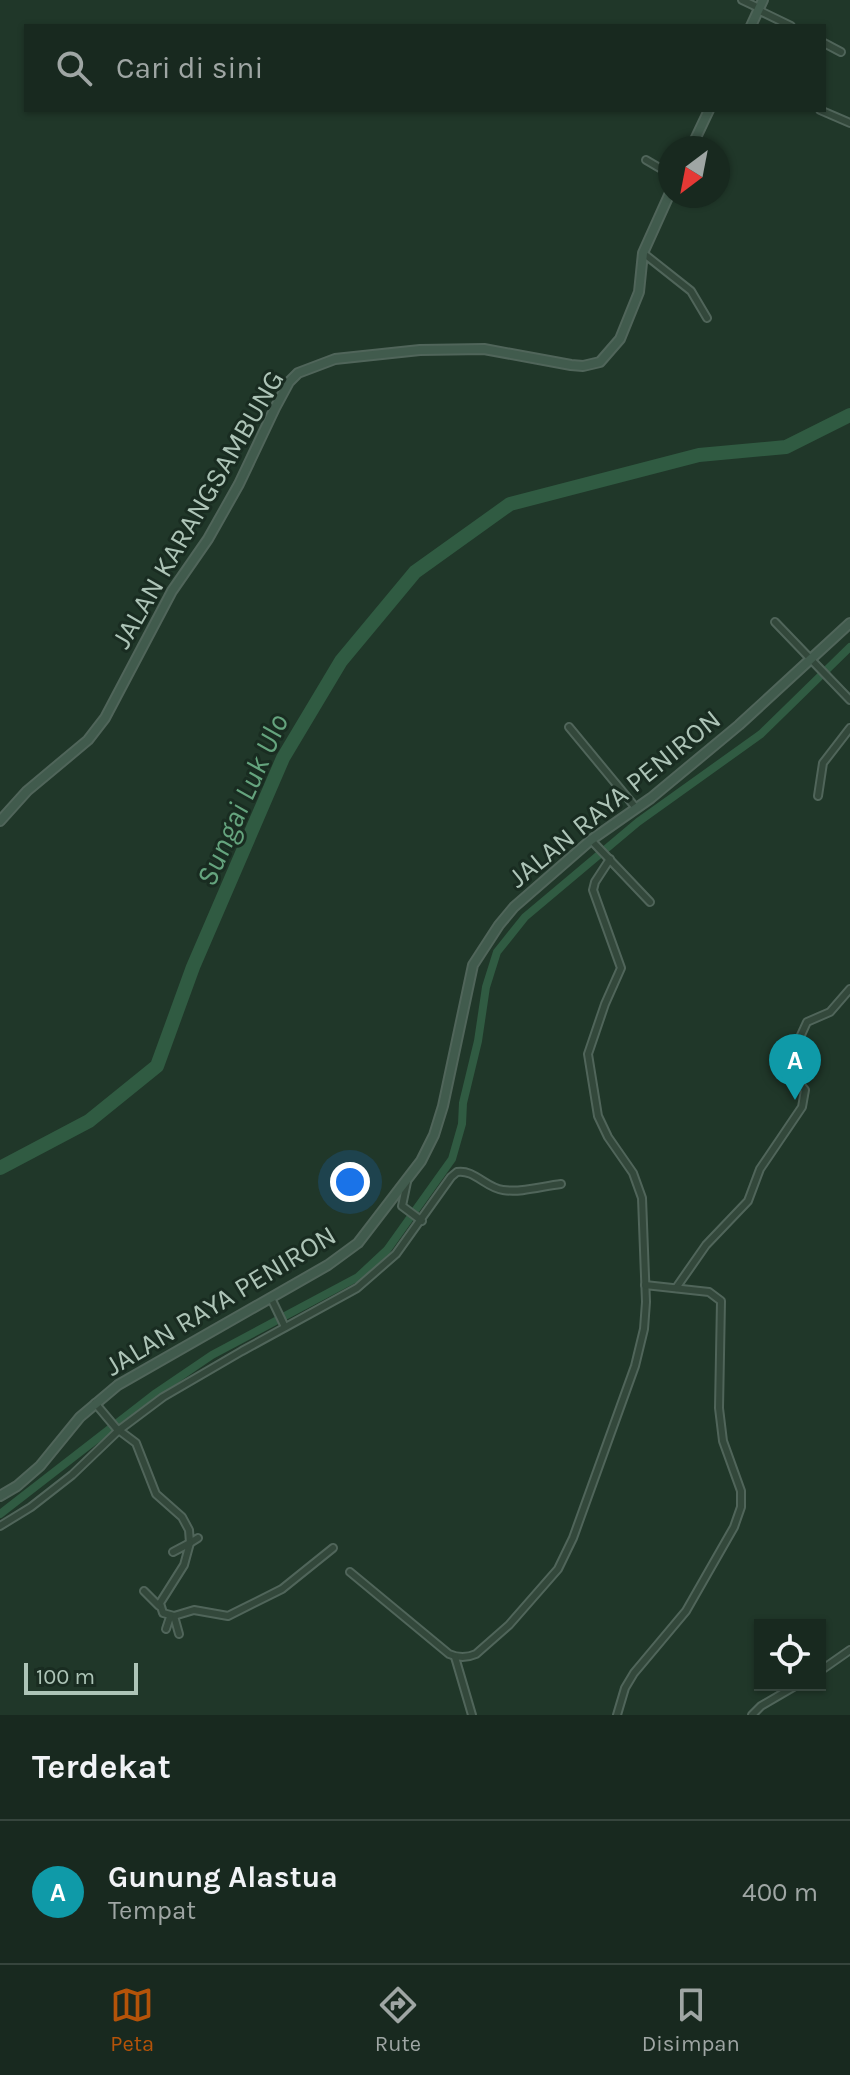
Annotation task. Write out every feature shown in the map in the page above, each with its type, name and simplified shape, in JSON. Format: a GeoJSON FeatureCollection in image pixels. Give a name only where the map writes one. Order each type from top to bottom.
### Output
{"type":"FeatureCollection","features":[{"type":"Feature","properties":{"kind":"main road"},"geometry":{"type":"LineString","coordinates":[[697,136],[708,112]]}},
{"type":"Feature","properties":{"kind":"main road","name":"JALAN KARANGSAMBUNG"},"geometry":{"type":"LineString","coordinates":[[0,821],[27,791],[88,740],[105,718],[172,591],[208,539],[239,484],[293,377],[318,363],[335,359],[420,350],[484,349],[571,365],[600,362],[615,348],[634,309],[643,253],[663,208]]}},
{"type":"Feature","properties":{"kind":"main road","name":"JALAN RAYA PENIRON"},"geometry":{"type":"LineString","coordinates":[[0,1496],[40,1466],[95,1403],[129,1379],[352,1249],[407,1182],[434,1135],[473,965],[514,907],[591,840],[710,750],[850,623]]}},
{"type":"Feature","properties":{"kind":"street"},"geometry":{"type":"LineString","coordinates":[[743,0],[788,24]]}},
{"type":"Feature","properties":{"kind":"street"},"geometry":{"type":"LineString","coordinates":[[826,44],[841,52]]}},
{"type":"Feature","properties":{"kind":"street"},"geometry":{"type":"LineString","coordinates":[[825,112],[850,123]]}},
{"type":"Feature","properties":{"kind":"street"},"geometry":{"type":"LineString","coordinates":[[646,160],[658,167]]}},
{"type":"Feature","properties":{"kind":"street"},"geometry":{"type":"LineString","coordinates":[[643,253],[691,291],[707,318]]}},
{"type":"Feature","properties":{"kind":"street"},"geometry":{"type":"LineString","coordinates":[[775,622],[850,700]]}},
{"type":"Feature","properties":{"kind":"street"},"geometry":{"type":"LineString","coordinates":[[569,727],[636,808]]}},
{"type":"Feature","properties":{"kind":"street"},"geometry":{"type":"LineString","coordinates":[[818,796],[824,761],[850,728]]}},
{"type":"Feature","properties":{"kind":"street"},"geometry":{"type":"LineString","coordinates":[[591,840],[650,902]]}},
{"type":"Feature","properties":{"kind":"street"},"geometry":{"type":"LineString","coordinates":[[455,1657],[473,1655],[486,1645],[509,1625],[558,1569],[573,1538],[635,1366],[646,1316],[642,1198],[633,1173],[608,1137],[598,1116],[588,1054],[600,1016],[621,968],[593,890],[609,857]]}},
{"type":"Feature","properties":{"kind":"street"},"geometry":{"type":"LineString","coordinates":[[676,1288],[706,1245],[744,1206],[760,1169],[802,1107],[805,1090],[789,1071],[791,1057],[806,1024],[830,1012],[850,989]]}},
{"type":"Feature","properties":{"kind":"street"},"geometry":{"type":"LineString","coordinates":[[0,1526],[31,1507],[72,1475],[117,1429],[163,1397],[284,1325],[357,1288],[396,1254],[451,1177],[461,1171],[506,1191],[561,1184]]}},
{"type":"Feature","properties":{"kind":"street"},"geometry":{"type":"LineString","coordinates":[[407,1182],[401,1203],[420,1219]]}},
{"type":"Feature","properties":{"kind":"street"},"geometry":{"type":"LineString","coordinates":[[617,1715],[625,1688],[694,1598],[734,1527],[741,1507],[741,1491],[723,1443],[719,1408],[721,1301],[709,1292],[645,1285]]}},
{"type":"Feature","properties":{"kind":"street"},"geometry":{"type":"LineString","coordinates":[[271,1298],[284,1325]]}},
{"type":"Feature","properties":{"kind":"street"},"geometry":{"type":"LineString","coordinates":[[95,1403],[117,1429],[136,1443],[156,1494],[182,1517],[189,1530],[190,1543],[184,1565],[159,1606]]}},
{"type":"Feature","properties":{"kind":"street"},"geometry":{"type":"LineString","coordinates":[[173,1552],[198,1538]]}},
{"type":"Feature","properties":{"kind":"street"},"geometry":{"type":"LineString","coordinates":[[144,1591],[163,1613],[172,1617],[194,1610],[228,1616],[282,1589],[333,1548]]}},
{"type":"Feature","properties":{"kind":"street"},"geometry":{"type":"LineString","coordinates":[[350,1572],[455,1657],[472,1715]]}},
{"type":"Feature","properties":{"kind":"street"},"geometry":{"type":"LineString","coordinates":[[166,1629],[172,1617]]}},
{"type":"Feature","properties":{"kind":"street"},"geometry":{"type":"LineString","coordinates":[[172,1617],[179,1634]]}},
{"type":"Feature","properties":{"kind":"street"},"geometry":{"type":"LineString","coordinates":[[826,1667],[850,1650]]}},
{"type":"Feature","properties":{"kind":"street"},"geometry":{"type":"LineString","coordinates":[[752,1715],[787,1691]]}},
{"type":"Feature","properties":{"kind":"waterway","name":"Sungai Luk Ulo"},"geometry":{"type":"LineString","coordinates":[[0,1168],[89,1121],[157,1066],[193,967],[283,758],[341,661],[415,572],[510,504],[699,455],[786,447],[850,415]]}},
{"type":"Feature","properties":{"kind":"waterway"},"geometry":{"type":"LineString","coordinates":[[0,1514],[156,1393],[212,1355],[358,1277],[387,1250],[452,1159],[462,1124],[463,1103],[478,1041],[486,987],[497,952],[525,917],[638,822],[761,734],[850,647]]}},
{"type":"Feature","properties":{"kind":"place","name":"Gunung Alastua"},"geometry":{"type":"Point","coordinates":[795,1100]}}]}
